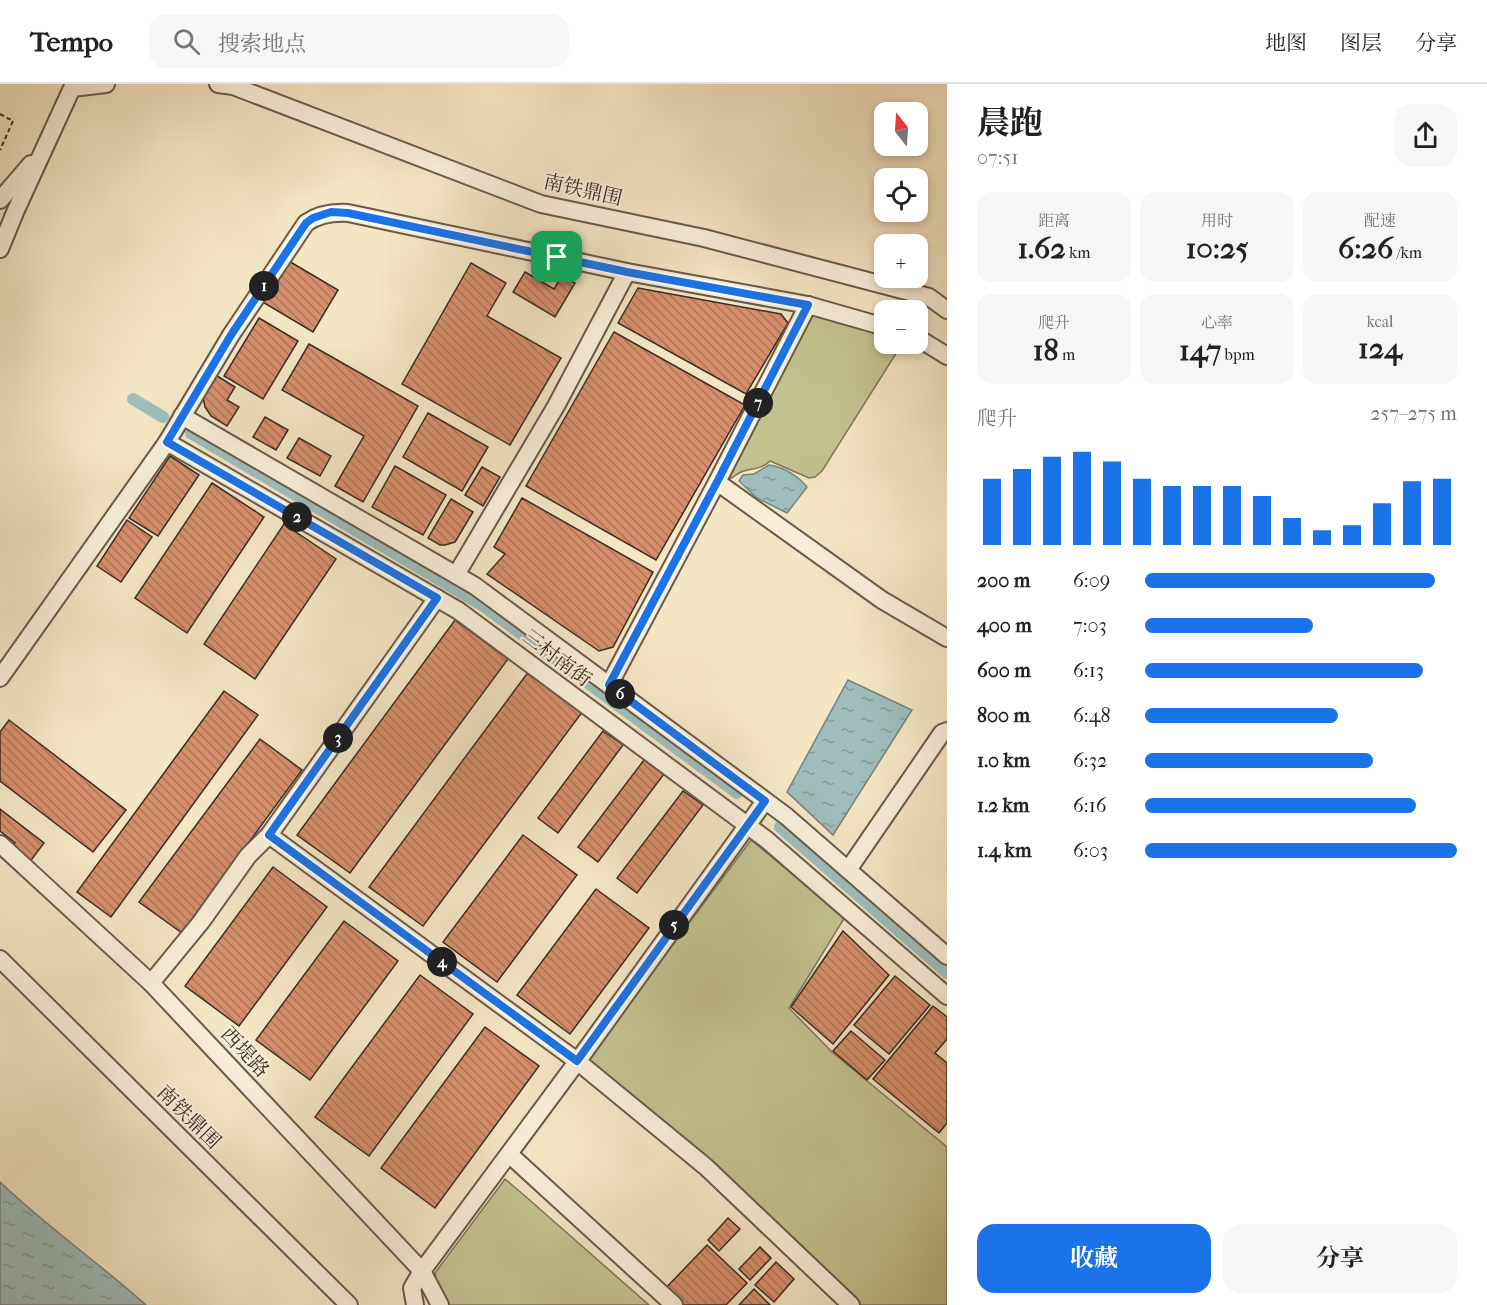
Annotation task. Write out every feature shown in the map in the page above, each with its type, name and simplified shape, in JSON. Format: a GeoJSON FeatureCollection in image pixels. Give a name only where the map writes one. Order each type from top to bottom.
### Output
{"type":"FeatureCollection","features":[{"type":"Feature","properties":{"kind":"street"},"geometry":{"type":"LineString","coordinates":[[0,249],[72,88],[106,84]]}},
{"type":"Feature","properties":{"kind":"street","name":"南铁鼎围"},"geometry":{"type":"LineString","coordinates":[[218,84],[233,86],[541,204],[716,241],[929,297],[947,310]]}},
{"type":"Feature","properties":{"kind":"street"},"geometry":{"type":"LineString","coordinates":[[0,200],[43,150]]}},
{"type":"Feature","properties":{"kind":"street"},"geometry":{"type":"LineString","coordinates":[[0,678],[167,442],[237,326],[306,223],[313,218],[331,212],[348,213],[627,272],[808,305],[874,324]]}},
{"type":"Feature","properties":{"kind":"street"},"geometry":{"type":"LineString","coordinates":[[456,574],[556,406],[627,272]]}},
{"type":"Feature","properties":{"kind":"street"},"geometry":{"type":"LineString","coordinates":[[609,685],[808,305]]}},
{"type":"Feature","properties":{"kind":"street"},"geometry":{"type":"LineString","coordinates":[[928,344],[947,356]]}},
{"type":"Feature","properties":{"kind":"street","name":"三村南街"},"geometry":{"type":"LineString","coordinates":[[182,416],[475,586],[786,816],[947,956]]}},
{"type":"Feature","properties":{"kind":"street","name":"三村南街"},"geometry":{"type":"LineString","coordinates":[[167,442],[459,611],[767,840],[947,996]]}},
{"type":"Feature","properties":{"kind":"street"},"geometry":{"type":"LineString","coordinates":[[717,482],[882,600],[947,638]]}},
{"type":"Feature","properties":{"kind":"street"},"geometry":{"type":"LineString","coordinates":[[151,983],[201,922],[248,856],[269,835],[437,598]]}},
{"type":"Feature","properties":{"kind":"street"},"geometry":{"type":"LineString","coordinates":[[848,870],[942,733],[947,730]]}},
{"type":"Feature","properties":{"kind":"street"},"geometry":{"type":"LineString","coordinates":[[415,1305],[412,1288],[422,1271],[765,801]]}},
{"type":"Feature","properties":{"kind":"street"},"geometry":{"type":"LineString","coordinates":[[269,835],[577,1061],[706,1167],[851,1305]]}},
{"type":"Feature","properties":{"kind":"street","name":"西堤路"},"geometry":{"type":"LineString","coordinates":[[0,844],[151,983],[422,1271],[441,1305]]}},
{"type":"Feature","properties":{"kind":"street","name":"南铁鼎围"},"geometry":{"type":"LineString","coordinates":[[0,959],[349,1305]]}},
{"type":"Feature","properties":{"kind":"street"},"geometry":{"type":"LineString","coordinates":[[509,1154],[674,1305]]}},
{"type":"Feature","properties":{"kind":"path"},"geometry":{"type":"LineString","coordinates":[[0,114],[13,121],[0,150]]}},
{"type":"Feature","properties":{"kind":"green space"},"geometry":{"type":"Polygon","coordinates":[[[812,315],[829,317],[874,330],[874,354],[896,354],[822,471],[815,477],[809,478],[770,461],[763,466],[741,472],[722,481],[812,315]]]}},
{"type":"Feature","properties":{"kind":"green space"},"geometry":{"type":"Polygon","coordinates":[[[751,840],[845,917],[789,1008],[832,1052],[947,1147],[947,1305],[861,1305],[710,1164],[586,1061],[751,840]]]}},
{"type":"Feature","properties":{"kind":"green space"},"geometry":{"type":"Polygon","coordinates":[[[505,1179],[649,1305],[446,1305],[440,1298],[435,1273],[505,1179]]]}},
{"type":"Feature","properties":{"kind":"water"},"geometry":{"type":"Polygon","coordinates":[[[769,465],[790,473],[807,487],[787,513],[757,498],[739,481],[743,475],[754,474],[769,465]]]}},
{"type":"Feature","properties":{"kind":"water"},"geometry":{"type":"Polygon","coordinates":[[[848,680],[912,710],[833,835],[787,792],[848,680]]]}},
{"type":"Feature","properties":{"kind":"water"},"geometry":{"type":"Polygon","coordinates":[[[0,1182],[36,1214],[146,1305],[0,1305],[0,1182]]]}},
{"type":"Feature","properties":{"kind":"building"},"geometry":{"type":"Polygon","coordinates":[[[287,260],[338,290],[313,332],[261,301],[287,260]]]}},
{"type":"Feature","properties":{"kind":"building"},"geometry":{"type":"Polygon","coordinates":[[[471,263],[506,283],[487,316],[561,358],[510,445],[402,384],[471,263]]]}},
{"type":"Feature","properties":{"kind":"building"},"geometry":{"type":"Polygon","coordinates":[[[525,272],[554,289],[562,276],[575,283],[555,317],[513,292],[525,272]]]}},
{"type":"Feature","properties":{"kind":"building"},"geometry":{"type":"Polygon","coordinates":[[[638,288],[781,314],[788,323],[746,394],[618,323],[638,288]]]}},
{"type":"Feature","properties":{"kind":"building"},"geometry":{"type":"Polygon","coordinates":[[[259,318],[298,341],[263,399],[224,376],[259,318]]]}},
{"type":"Feature","properties":{"kind":"building"},"geometry":{"type":"Polygon","coordinates":[[[614,332],[745,405],[656,560],[526,486],[614,332]]]}},
{"type":"Feature","properties":{"kind":"building"},"geometry":{"type":"Polygon","coordinates":[[[309,344],[418,406],[363,502],[335,486],[364,436],[282,390],[309,344]]]}},
{"type":"Feature","properties":{"kind":"building"},"geometry":{"type":"Polygon","coordinates":[[[214,374],[235,387],[227,400],[239,407],[227,426],[211,416],[205,407],[203,397],[214,374]]]}},
{"type":"Feature","properties":{"kind":"building"},"geometry":{"type":"Polygon","coordinates":[[[428,413],[488,447],[462,491],[403,457],[428,413]]]}},
{"type":"Feature","properties":{"kind":"building"},"geometry":{"type":"Polygon","coordinates":[[[265,417],[288,430],[276,450],[253,437],[265,417]]]}},
{"type":"Feature","properties":{"kind":"building"},"geometry":{"type":"Polygon","coordinates":[[[299,438],[331,456],[320,476],[287,458],[299,438]]]}},
{"type":"Feature","properties":{"kind":"building"},"geometry":{"type":"Polygon","coordinates":[[[170,456],[199,475],[158,536],[129,518],[170,456]]]}},
{"type":"Feature","properties":{"kind":"building"},"geometry":{"type":"Polygon","coordinates":[[[395,466],[446,495],[423,535],[372,507],[395,466]]]}},
{"type":"Feature","properties":{"kind":"building"},"geometry":{"type":"Polygon","coordinates":[[[482,467],[500,477],[483,506],[465,495],[482,467]]]}},
{"type":"Feature","properties":{"kind":"building"},"geometry":{"type":"Polygon","coordinates":[[[212,483],[264,517],[187,633],[135,598],[212,483]]]}},
{"type":"Feature","properties":{"kind":"building"},"geometry":{"type":"Polygon","coordinates":[[[522,498],[653,572],[613,647],[599,651],[487,574],[505,554],[494,547],[522,498]]]}},
{"type":"Feature","properties":{"kind":"building"},"geometry":{"type":"Polygon","coordinates":[[[451,499],[473,512],[455,542],[440,545],[428,538],[451,499]]]}},
{"type":"Feature","properties":{"kind":"building"},"geometry":{"type":"Polygon","coordinates":[[[127,520],[152,537],[121,582],[97,566],[127,520]]]}},
{"type":"Feature","properties":{"kind":"building"},"geometry":{"type":"Polygon","coordinates":[[[284,524],[336,559],[255,679],[204,644],[284,524]]]}},
{"type":"Feature","properties":{"kind":"building"},"geometry":{"type":"Polygon","coordinates":[[[455,620],[508,659],[350,873],[297,835],[455,620]]]}},
{"type":"Feature","properties":{"kind":"building"},"geometry":{"type":"Polygon","coordinates":[[[529,671],[583,711],[423,926],[369,887],[529,671]]]}},
{"type":"Feature","properties":{"kind":"building"},"geometry":{"type":"Polygon","coordinates":[[[224,691],[258,715],[111,917],[77,892],[224,691]]]}},
{"type":"Feature","properties":{"kind":"building"},"geometry":{"type":"Polygon","coordinates":[[[9,720],[126,810],[93,852],[0,781],[0,732],[9,720]]]}},
{"type":"Feature","properties":{"kind":"building"},"geometry":{"type":"Polygon","coordinates":[[[603,731],[623,745],[558,833],[538,818],[603,731]]]}},
{"type":"Feature","properties":{"kind":"building"},"geometry":{"type":"Polygon","coordinates":[[[260,739],[302,770],[182,933],[139,902],[260,739]]]}},
{"type":"Feature","properties":{"kind":"building"},"geometry":{"type":"Polygon","coordinates":[[[644,760],[664,774],[598,862],[578,847],[644,760]]]}},
{"type":"Feature","properties":{"kind":"building"},"geometry":{"type":"Polygon","coordinates":[[[683,791],[703,805],[637,893],[617,878],[683,791]]]}},
{"type":"Feature","properties":{"kind":"building"},"geometry":{"type":"Polygon","coordinates":[[[0,809],[44,843],[29,863],[11,849],[15,843],[0,831],[0,809]]]}},
{"type":"Feature","properties":{"kind":"building"},"geometry":{"type":"Polygon","coordinates":[[[523,835],[577,875],[497,982],[443,942],[523,835]]]}},
{"type":"Feature","properties":{"kind":"building"},"geometry":{"type":"Polygon","coordinates":[[[273,867],[327,907],[239,1026],[185,986],[273,867]]]}},
{"type":"Feature","properties":{"kind":"building"},"geometry":{"type":"Polygon","coordinates":[[[596,889],[649,928],[570,1034],[517,995],[596,889]]]}},
{"type":"Feature","properties":{"kind":"building"},"geometry":{"type":"Polygon","coordinates":[[[344,921],[398,961],[310,1080],[256,1040],[344,921]]]}},
{"type":"Feature","properties":{"kind":"building"},"geometry":{"type":"Polygon","coordinates":[[[843,931],[889,975],[833,1044],[791,1007],[843,931]]]}},
{"type":"Feature","properties":{"kind":"building"},"geometry":{"type":"Polygon","coordinates":[[[420,975],[473,1014],[369,1156],[315,1117],[420,975]]]}},
{"type":"Feature","properties":{"kind":"building"},"geometry":{"type":"Polygon","coordinates":[[[895,976],[930,1005],[889,1054],[854,1025],[895,976]]]}},
{"type":"Feature","properties":{"kind":"building"},"geometry":{"type":"Polygon","coordinates":[[[933,1006],[947,1017],[947,1039],[935,1053],[947,1063],[947,1123],[939,1133],[873,1079],[933,1006]]]}},
{"type":"Feature","properties":{"kind":"building"},"geometry":{"type":"Polygon","coordinates":[[[485,1027],[539,1066],[435,1208],[381,1168],[485,1027]]]}},
{"type":"Feature","properties":{"kind":"building"},"geometry":{"type":"Polygon","coordinates":[[[851,1031],[885,1060],[867,1080],[833,1051],[851,1031]]]}},
{"type":"Feature","properties":{"kind":"building"},"geometry":{"type":"Polygon","coordinates":[[[728,1218],[740,1229],[719,1251],[708,1240],[728,1218]]]}},
{"type":"Feature","properties":{"kind":"building"},"geometry":{"type":"Polygon","coordinates":[[[707,1245],[747,1283],[726,1305],[678,1305],[663,1291],[707,1245]]]}},
{"type":"Feature","properties":{"kind":"building"},"geometry":{"type":"Polygon","coordinates":[[[760,1247],[771,1258],[750,1280],[739,1269],[760,1247]]]}},
{"type":"Feature","properties":{"kind":"building"},"geometry":{"type":"Polygon","coordinates":[[[776,1262],[794,1279],[774,1302],[755,1285],[776,1262]]]}},
{"type":"Feature","properties":{"kind":"building"},"geometry":{"type":"Polygon","coordinates":[[[754,1289],[770,1305],[739,1305],[754,1289]]]}},
{"type":"Feature","properties":{"kind":"waterway"},"geometry":{"type":"LineString","coordinates":[[133,399],[163,417]]}},
{"type":"Feature","properties":{"kind":"waterway"},"geometry":{"type":"LineString","coordinates":[[191,433],[482,605],[737,793]]}},
{"type":"Feature","properties":{"kind":"waterway"},"geometry":{"type":"LineString","coordinates":[[780,827],[947,973]]}},
{"type":"Feature","properties":{"kind":"route"},"geometry":{"type":"LineString","coordinates":[[331,212],[348,213],[557,257],[808,305],[609,685],[765,801],[577,1061],[269,835],[437,598],[167,442],[231,335],[306,223],[313,218],[331,212]]}}]}
